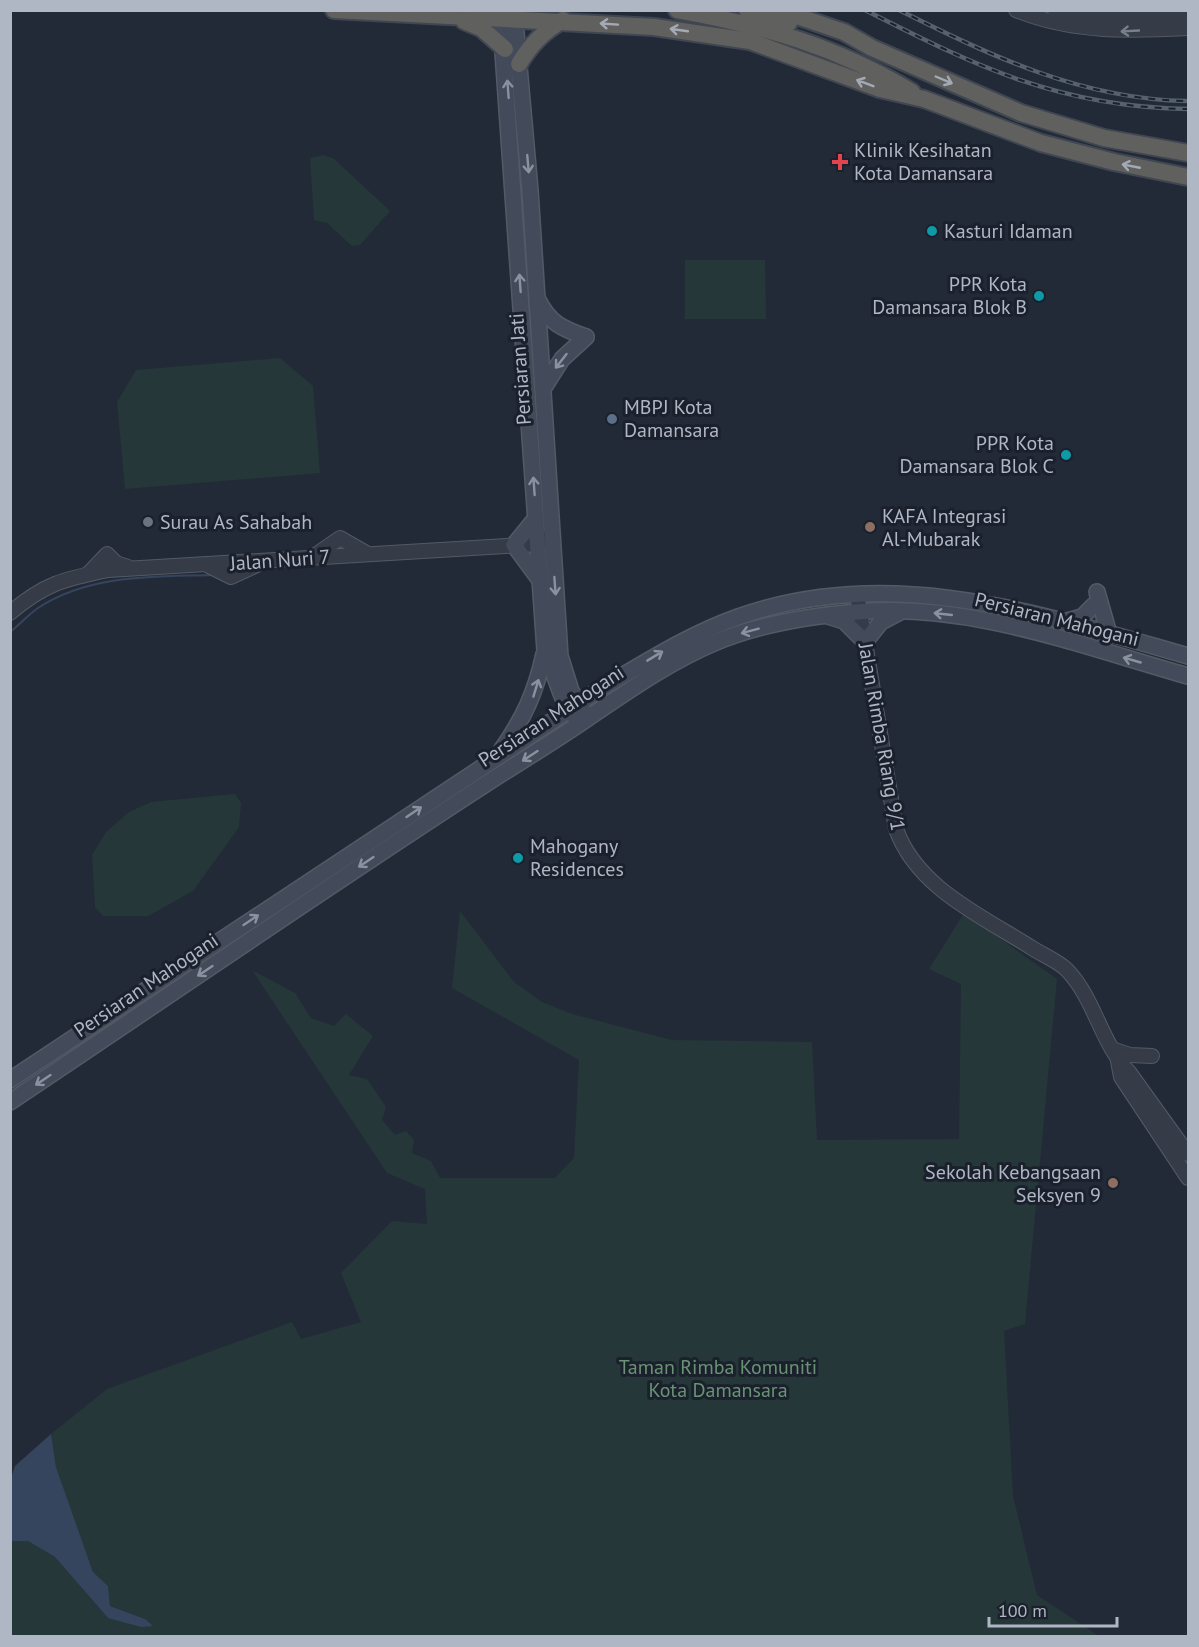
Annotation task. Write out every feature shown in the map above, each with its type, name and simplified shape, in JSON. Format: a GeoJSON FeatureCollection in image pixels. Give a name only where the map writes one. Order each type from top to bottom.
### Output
{"type":"FeatureCollection","features":[{"type":"Feature","properties":{"kind":"highway"},"geometry":{"type":"LineString","coordinates":[[334,10],[450,16],[558,15],[750,41],[880,89],[924,99],[1041,143],[1114,162],[1188,177]]}},
{"type":"Feature","properties":{"kind":"highway"},"geometry":{"type":"LineString","coordinates":[[677,10],[745,22],[788,36],[877,70],[924,99]]}},
{"type":"Feature","properties":{"kind":"highway"},"geometry":{"type":"LineString","coordinates":[[747,10],[872,48]]}},
{"type":"Feature","properties":{"kind":"highway"},"geometry":{"type":"LineString","coordinates":[[779,10],[844,32],[872,48],[1021,113],[1104,138],[1188,153]]}},
{"type":"Feature","properties":{"kind":"highway"},"geometry":{"type":"LineString","coordinates":[[519,64],[530,46],[558,15]]}},
{"type":"Feature","properties":{"kind":"highway"},"geometry":{"type":"LineString","coordinates":[[450,16],[481,28],[505,49]]}},
{"type":"Feature","properties":{"kind":"main road","name":"Persiaran Jati"},"geometry":{"type":"LineString","coordinates":[[508,15],[505,49],[545,650],[549,667],[584,721]]}},
{"type":"Feature","properties":{"kind":"main road","name":"Persiaran Jati"},"geometry":{"type":"LineString","coordinates":[[508,15],[519,64],[560,656],[574,706]]}},
{"type":"Feature","properties":{"kind":"main road"},"geometry":{"type":"LineString","coordinates":[[536,295],[550,321],[562,329],[586,337],[562,359],[542,391]]}},
{"type":"Feature","properties":{"kind":"main road"},"geometry":{"type":"LineString","coordinates":[[536,518],[513,545],[540,582]]}},
{"type":"Feature","properties":{"kind":"main road","name":"Persiaran Mahogani"},"geometry":{"type":"LineString","coordinates":[[10,1080],[605,686],[689,638],[739,617],[787,603],[857,594],[902,594],[979,601],[1188,656]]}},
{"type":"Feature","properties":{"kind":"main road"},"geometry":{"type":"LineString","coordinates":[[1064,622],[1082,616],[1096,599],[1109,634]]}},
{"type":"Feature","properties":{"kind":"main road","name":"Persiaran Mahogani"},"geometry":{"type":"LineString","coordinates":[[10,1102],[404,837],[690,653],[717,641],[784,623],[828,615],[860,611],[900,612],[978,618],[1188,676]]}},
{"type":"Feature","properties":{"kind":"main road"},"geometry":{"type":"LineString","coordinates":[[828,615],[844,621],[865,642],[881,622],[900,612]]}},
{"type":"Feature","properties":{"kind":"main road"},"geometry":{"type":"LineString","coordinates":[[497,756],[528,710],[537,689],[545,650]]}},
{"type":"Feature","properties":{"kind":"main road"},"geometry":{"type":"LineString","coordinates":[[565,675],[585,687],[605,686]]}},
{"type":"Feature","properties":{"kind":"street"},"geometry":{"type":"LineString","coordinates":[[1016,10],[1055,23],[1116,32],[1188,28]]}},
{"type":"Feature","properties":{"kind":"street"},"geometry":{"type":"LineString","coordinates":[[1055,10],[1100,17],[1188,15]]}},
{"type":"Feature","properties":{"kind":"street"},"geometry":{"type":"LineString","coordinates":[[513,545],[538,544],[546,538],[551,528]]}},
{"type":"Feature","properties":{"kind":"street","name":"Jalan Nuri 7"},"geometry":{"type":"LineString","coordinates":[[10,613],[33,593],[50,585],[87,575],[107,554],[117,563],[131,568],[207,565],[231,577],[266,561],[310,558],[340,538],[370,554],[513,545]]}},
{"type":"Feature","properties":{"kind":"street","name":"Jalan Rimba Riang 9/1"},"geometry":{"type":"LineString","coordinates":[[857,594],[896,829],[902,846],[924,875],[954,898],[1066,969],[1082,991],[1115,1055],[1188,1154]]}},
{"type":"Feature","properties":{"kind":"street"},"geometry":{"type":"LineString","coordinates":[[1143,1091],[1141,1078],[1149,1058],[1115,1055],[1121,1077],[1188,1178]]}},
{"type":"Feature","properties":{"kind":"green space"},"geometry":{"type":"Polygon","coordinates":[[[323,155],[333,158],[390,211],[360,245],[352,246],[327,223],[314,220],[310,158],[323,155]]]}},
{"type":"Feature","properties":{"kind":"green space"},"geometry":{"type":"Polygon","coordinates":[[[685,260],[765,260],[766,319],[685,319],[685,260]]]}},
{"type":"Feature","properties":{"kind":"green space"},"geometry":{"type":"Polygon","coordinates":[[[280,358],[313,386],[320,473],[125,489],[117,402],[136,370],[280,358]]]}},
{"type":"Feature","properties":{"kind":"green space"},"geometry":{"type":"Polygon","coordinates":[[[235,794],[241,803],[239,827],[193,891],[148,916],[103,916],[95,907],[92,855],[106,832],[129,812],[151,802],[235,794]]]}},
{"type":"Feature","properties":{"kind":"green space","name":"Taman Rimba Komuniti Kota Damansara"},"geometry":{"type":"Polygon","coordinates":[[[460,911],[514,982],[542,1002],[572,1014],[672,1040],[812,1042],[817,1140],[959,1139],[961,984],[929,969],[964,913],[1057,979],[1025,1324],[1004,1331],[1013,1496],[1037,1595],[1099,1636],[11,1636],[10,1541],[28,1541],[55,1557],[108,1618],[145,1619],[110,1606],[108,1586],[93,1572],[56,1467],[51,1434],[107,1389],[292,1322],[301,1339],[361,1322],[341,1273],[392,1221],[427,1224],[425,1189],[387,1173],[252,970],[295,993],[311,1018],[334,1026],[346,1014],[373,1036],[349,1075],[367,1079],[386,1107],[382,1120],[395,1135],[406,1131],[414,1140],[412,1153],[431,1161],[440,1178],[555,1178],[574,1158],[579,1060],[452,988],[460,911]]]}},
{"type":"Feature","properties":{"kind":"water"},"geometry":{"type":"Polygon","coordinates":[[[51,1434],[56,1467],[93,1572],[108,1586],[110,1606],[145,1619],[153,1626],[141,1627],[108,1618],[55,1557],[28,1541],[11,1541],[11,1478],[15,1466],[51,1434]]]}},
{"type":"Feature","properties":{"kind":"waterway"},"geometry":{"type":"LineString","coordinates":[[10,632],[38,608],[58,597],[100,583],[145,577],[212,575]]}},
{"type":"Feature","properties":{"kind":"railway"},"geometry":{"type":"LineString","coordinates":[[865,10],[983,66],[1059,92],[1142,107],[1188,109]]}},
{"type":"Feature","properties":{"kind":"railway"},"geometry":{"type":"LineString","coordinates":[[899,10],[968,43],[1038,72],[1110,92],[1186,101]]}},
{"type":"Feature","properties":{"kind":"place","name":"Klinik Kesihatan Kota Damansara"},"geometry":{"type":"Point","coordinates":[840,162]}},
{"type":"Feature","properties":{"kind":"place","name":"Kasturi Idaman"},"geometry":{"type":"Point","coordinates":[932,231]}},
{"type":"Feature","properties":{"kind":"place","name":"PPR Kota Damansara Blok B"},"geometry":{"type":"Point","coordinates":[1039,296]}},
{"type":"Feature","properties":{"kind":"place","name":"MBPJ Kota Damansara"},"geometry":{"type":"Point","coordinates":[612,419]}},
{"type":"Feature","properties":{"kind":"place","name":"PPR Kota Damansara Blok C"},"geometry":{"type":"Point","coordinates":[1066,455]}},
{"type":"Feature","properties":{"kind":"place","name":"Surau As Sahabah"},"geometry":{"type":"Point","coordinates":[148,522]}},
{"type":"Feature","properties":{"kind":"place","name":"KAFA Integrasi Al-Mubarak"},"geometry":{"type":"Point","coordinates":[870,527]}},
{"type":"Feature","properties":{"kind":"place","name":"Mahogany Residences"},"geometry":{"type":"Point","coordinates":[518,858]}},
{"type":"Feature","properties":{"kind":"place","name":"Sekolah Kebangsaan Seksyen 9"},"geometry":{"type":"Point","coordinates":[1113,1183]}}]}
